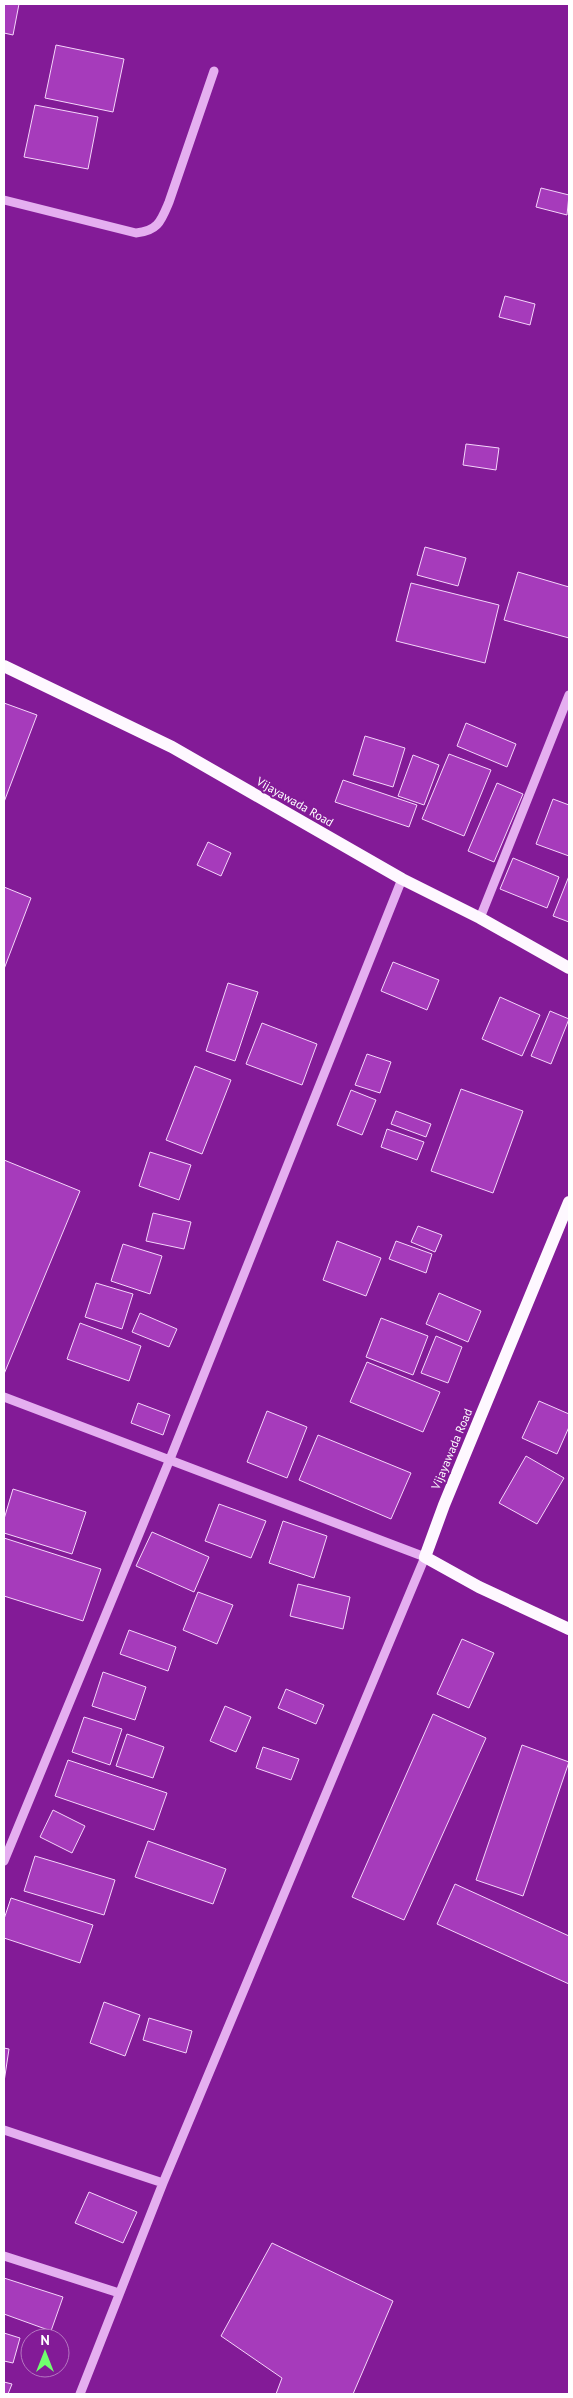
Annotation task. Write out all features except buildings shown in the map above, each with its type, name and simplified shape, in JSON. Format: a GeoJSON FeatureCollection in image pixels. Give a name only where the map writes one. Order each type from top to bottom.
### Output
{"type":"FeatureCollection","features":[{"type":"Feature","properties":{"kind":"main road","name":"Vijayawada Road"},"geometry":{"type":"LineString","coordinates":[[4,666],[172,747],[402,880],[480,918],[569,968]]}},
{"type":"Feature","properties":{"kind":"main road","name":"Vijayawada Road"},"geometry":{"type":"LineString","coordinates":[[425,1557],[444,1505],[569,1202]]}},
{"type":"Feature","properties":{"kind":"main road"},"geometry":{"type":"LineString","coordinates":[[425,1557],[479,1587],[569,1629]]}},
{"type":"Feature","properties":{"kind":"street"},"geometry":{"type":"LineString","coordinates":[[4,200],[136,233],[149,232],[160,222],[169,202],[214,72]]}},
{"type":"Feature","properties":{"kind":"street"},"geometry":{"type":"LineString","coordinates":[[480,918],[569,695]]}},
{"type":"Feature","properties":{"kind":"street"},"geometry":{"type":"LineString","coordinates":[[4,1861],[170,1458],[402,880]]}},
{"type":"Feature","properties":{"kind":"street"},"geometry":{"type":"LineString","coordinates":[[4,1397],[170,1458],[425,1557],[163,2183],[80,2394]]}},
{"type":"Feature","properties":{"kind":"street"},"geometry":{"type":"LineString","coordinates":[[4,2130],[163,2183]]}},
{"type":"Feature","properties":{"kind":"street"},"geometry":{"type":"LineString","coordinates":[[4,2256],[119,2293]]}}]}
